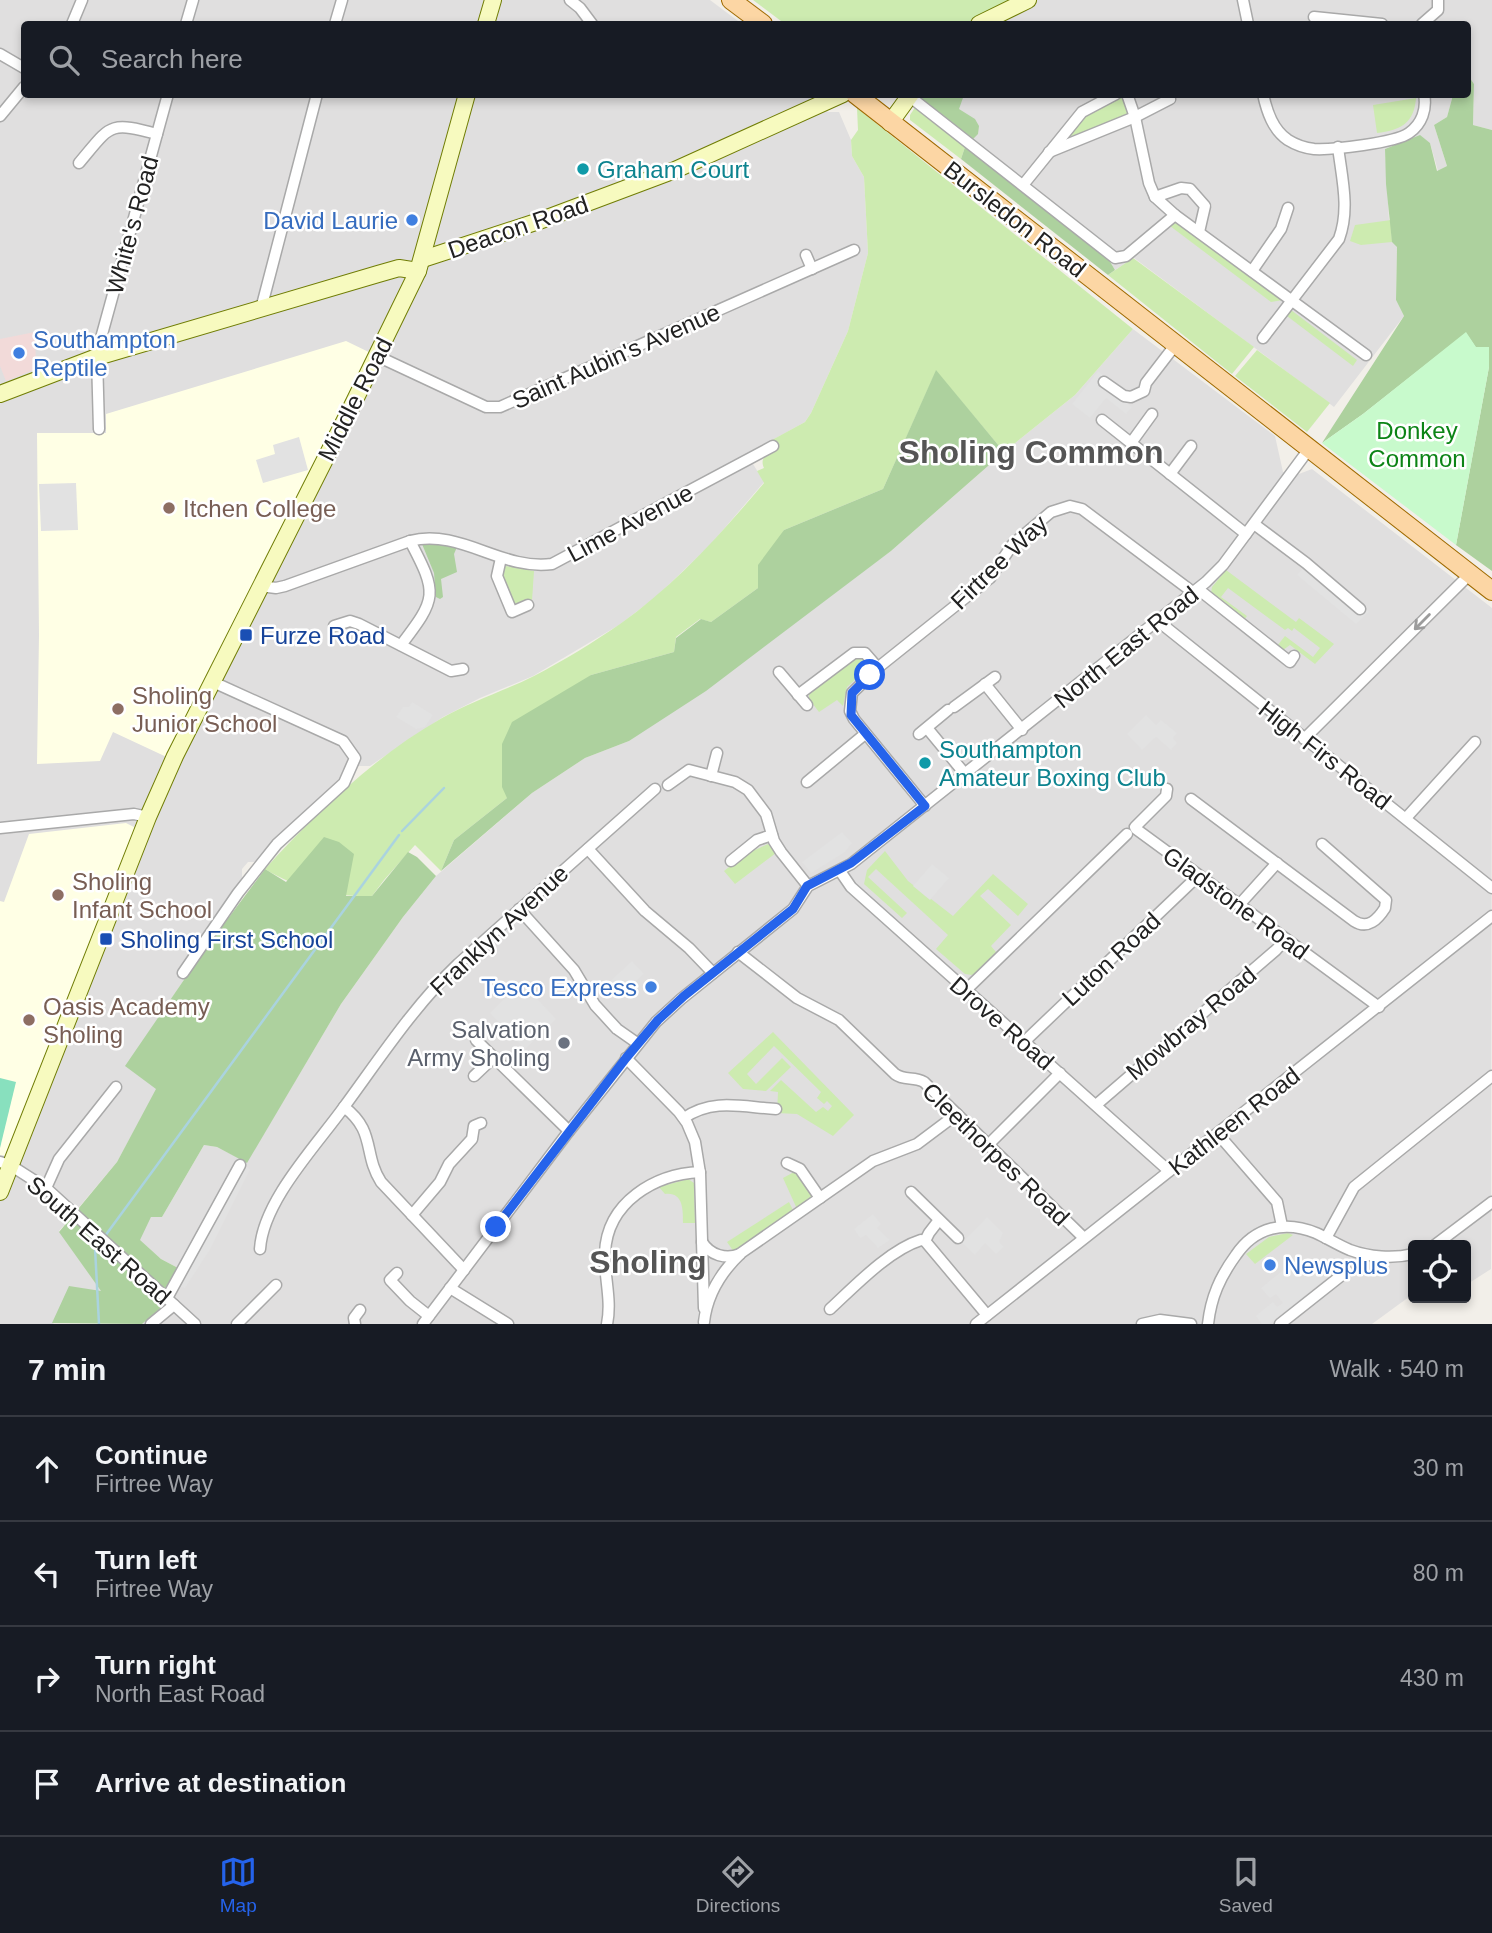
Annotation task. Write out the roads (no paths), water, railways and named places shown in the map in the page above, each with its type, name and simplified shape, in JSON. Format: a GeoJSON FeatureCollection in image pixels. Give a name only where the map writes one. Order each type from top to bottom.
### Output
{"type":"FeatureCollection","features":[{"type":"Feature","properties":{"kind":"main road"},"geometry":{"type":"LineString","coordinates":[[732,0],[759,21]]}},
{"type":"Feature","properties":{"kind":"main road","name":"Bursledon Road"},"geometry":{"type":"LineString","coordinates":[[860,98],[1492,591]]}},
{"type":"Feature","properties":{"kind":"street"},"geometry":{"type":"LineString","coordinates":[[73,21],[82,0]]}},
{"type":"Feature","properties":{"kind":"street"},"geometry":{"type":"LineString","coordinates":[[187,21],[193,0]]}},
{"type":"Feature","properties":{"kind":"street"},"geometry":{"type":"LineString","coordinates":[[336,21],[342,0]]}},
{"type":"Feature","properties":{"kind":"street"},"geometry":{"type":"LineString","coordinates":[[487,21],[493,0]]}},
{"type":"Feature","properties":{"kind":"street"},"geometry":{"type":"LineString","coordinates":[[570,0],[590,21]]}},
{"type":"Feature","properties":{"kind":"street"},"geometry":{"type":"LineString","coordinates":[[985,21],[1028,0]]}},
{"type":"Feature","properties":{"kind":"street"},"geometry":{"type":"LineString","coordinates":[[1243,0],[1247,21]]}},
{"type":"Feature","properties":{"kind":"street"},"geometry":{"type":"LineString","coordinates":[[1425,21],[1438,10],[1438,0]]}},
{"type":"Feature","properties":{"kind":"street"},"geometry":{"type":"LineString","coordinates":[[1314,17],[1353,21]]}},
{"type":"Feature","properties":{"kind":"street"},"geometry":{"type":"LineString","coordinates":[[0,54],[21,66]]}},
{"type":"Feature","properties":{"kind":"street"},"geometry":{"type":"LineString","coordinates":[[0,116],[21,91]]}},
{"type":"Feature","properties":{"kind":"street","name":"White's Road"},"geometry":{"type":"LineString","coordinates":[[99,429],[101,338],[167,98]]}},
{"type":"Feature","properties":{"kind":"street"},"geometry":{"type":"LineString","coordinates":[[261,309],[316,98]]}},
{"type":"Feature","properties":{"kind":"street","name":"Middle Road"},"geometry":{"type":"LineString","coordinates":[[0,1192],[5,1163],[174,756],[377,356],[420,265],[466,98]]}},
{"type":"Feature","properties":{"kind":"street","name":"Deacon Road"},"geometry":{"type":"LineString","coordinates":[[0,392],[99,356],[399,268],[420,265],[675,170],[835,98]]}},
{"type":"Feature","properties":{"kind":"street"},"geometry":{"type":"LineString","coordinates":[[890,122],[908,98]]}},
{"type":"Feature","properties":{"kind":"street","name":"Bursledon Road"},"geometry":{"type":"LineString","coordinates":[[914,98],[1115,258],[1126,256],[1175,215]]}},
{"type":"Feature","properties":{"kind":"street"},"geometry":{"type":"LineString","coordinates":[[1023,184],[1082,112],[1108,98]]}},
{"type":"Feature","properties":{"kind":"street"},"geometry":{"type":"LineString","coordinates":[[1128,98],[1149,183],[1155,197],[1175,215],[1366,355]]}},
{"type":"Feature","properties":{"kind":"street"},"geometry":{"type":"LineString","coordinates":[[1049,152],[1135,117],[1170,98]]}},
{"type":"Feature","properties":{"kind":"street"},"geometry":{"type":"LineString","coordinates":[[1264,98],[1267,112],[1277,131],[1289,141],[1313,149],[1396,139],[1409,133],[1417,125],[1424,111],[1424,98]]}},
{"type":"Feature","properties":{"kind":"street"},"geometry":{"type":"LineString","coordinates":[[79,163],[110,128],[128,127],[157,134]]}},
{"type":"Feature","properties":{"kind":"street"},"geometry":{"type":"LineString","coordinates":[[1263,338],[1339,239],[1345,222],[1345,198],[1338,147]]}},
{"type":"Feature","properties":{"kind":"street"},"geometry":{"type":"LineString","coordinates":[[1155,197],[1181,188],[1190,189],[1205,206],[1199,232]]}},
{"type":"Feature","properties":{"kind":"street"},"geometry":{"type":"LineString","coordinates":[[1252,271],[1281,229],[1288,208]]}},
{"type":"Feature","properties":{"kind":"street","name":"Saint Aubin's Avenue"},"geometry":{"type":"LineString","coordinates":[[377,356],[486,407],[500,407],[854,250]]}},
{"type":"Feature","properties":{"kind":"street"},"geometry":{"type":"LineString","coordinates":[[806,255],[812,269]]}},
{"type":"Feature","properties":{"kind":"street"},"geometry":{"type":"LineString","coordinates":[[1104,382],[1124,396],[1130,397],[1144,391],[1146,383],[1176,344]]}},
{"type":"Feature","properties":{"kind":"street"},"geometry":{"type":"LineString","coordinates":[[1131,443],[1152,414]]}},
{"type":"Feature","properties":{"kind":"street"},"geometry":{"type":"LineString","coordinates":[[1102,421],[1246,534]]}},
{"type":"Feature","properties":{"kind":"street","name":"Lime Avenue"},"geometry":{"type":"LineString","coordinates":[[260,586],[285,586],[410,541],[429,537],[447,539],[501,558],[531,565],[548,565],[561,561],[773,446]]}},
{"type":"Feature","properties":{"kind":"street"},"geometry":{"type":"LineString","coordinates":[[1170,474],[1191,446]]}},
{"type":"Feature","properties":{"kind":"street","name":"North East Road"},"geometry":{"type":"LineString","coordinates":[[426,1320],[637,1043],[668,1010],[793,909],[807,886],[840,870],[925,806],[1196,591],[1218,571],[1309,449]]}},
{"type":"Feature","properties":{"kind":"street"},"geometry":{"type":"LineString","coordinates":[[752,457],[759,469]]}},
{"type":"Feature","properties":{"kind":"street","name":"Firtree Way"},"geometry":{"type":"LineString","coordinates":[[925,806],[851,715],[850,697],[857,686],[878,668],[990,578],[1016,541],[1051,512],[1064,506],[1086,512],[1196,591]]}},
{"type":"Feature","properties":{"kind":"street"},"geometry":{"type":"LineString","coordinates":[[1254,524],[1273,541],[1306,563],[1360,609]]}},
{"type":"Feature","properties":{"kind":"street"},"geometry":{"type":"LineString","coordinates":[[401,645],[430,601],[428,575],[410,541]]}},
{"type":"Feature","properties":{"kind":"street"},"geometry":{"type":"LineString","coordinates":[[501,558],[497,576],[512,612],[528,605]]}},
{"type":"Feature","properties":{"kind":"street"},"geometry":{"type":"LineString","coordinates":[[1304,739],[1470,574]]}},
{"type":"Feature","properties":{"kind":"street"},"geometry":{"type":"LineString","coordinates":[[1196,591],[1290,662],[1294,656]]}},
{"type":"Feature","properties":{"kind":"street","name":"High Firs Road"},"geometry":{"type":"LineString","coordinates":[[1158,621],[1492,888]]}},
{"type":"Feature","properties":{"kind":"street"},"geometry":{"type":"LineString","coordinates":[[334,626],[354,622],[450,671],[463,669]]}},
{"type":"Feature","properties":{"kind":"street"},"geometry":{"type":"LineString","coordinates":[[798,695],[854,653],[865,653],[878,668]]}},
{"type":"Feature","properties":{"kind":"street"},"geometry":{"type":"LineString","coordinates":[[779,672],[807,705]]}},
{"type":"Feature","properties":{"kind":"street"},"geometry":{"type":"LineString","coordinates":[[965,774],[923,731],[990,680],[1022,730]]}},
{"type":"Feature","properties":{"kind":"street"},"geometry":{"type":"LineString","coordinates":[[183,973],[195,953],[277,845],[344,783],[355,758],[344,741],[213,682]]}},
{"type":"Feature","properties":{"kind":"street"},"geometry":{"type":"LineString","coordinates":[[807,782],[865,734]]}},
{"type":"Feature","properties":{"kind":"street"},"geometry":{"type":"LineString","coordinates":[[1406,818],[1475,742]]}},
{"type":"Feature","properties":{"kind":"street"},"geometry":{"type":"LineString","coordinates":[[711,776],[717,753]]}},
{"type":"Feature","properties":{"kind":"street"},"geometry":{"type":"LineString","coordinates":[[668,785],[689,771],[735,782],[748,790],[766,814],[780,852],[807,886]]}},
{"type":"Feature","properties":{"kind":"street","name":"Franklyn Avenue"},"geometry":{"type":"LineString","coordinates":[[260,1249],[264,1229],[283,1191],[403,1027],[440,982],[655,789]]}},
{"type":"Feature","properties":{"kind":"street","name":"Gladstone Road"},"geometry":{"type":"LineString","coordinates":[[1167,789],[1166,796],[1136,829],[1379,1007]]}},
{"type":"Feature","properties":{"kind":"street"},"geometry":{"type":"LineString","coordinates":[[1191,799],[1358,924],[1370,923],[1385,908],[1385,900],[1322,844]]}},
{"type":"Feature","properties":{"kind":"street"},"geometry":{"type":"LineString","coordinates":[[643,800],[651,809]]}},
{"type":"Feature","properties":{"kind":"street"},"geometry":{"type":"LineString","coordinates":[[0,828],[134,814],[148,817]]}},
{"type":"Feature","properties":{"kind":"street"},"geometry":{"type":"LineString","coordinates":[[965,991],[1127,834]]}},
{"type":"Feature","properties":{"kind":"street"},"geometry":{"type":"LineString","coordinates":[[732,860],[757,841],[772,835]]}},
{"type":"Feature","properties":{"kind":"street"},"geometry":{"type":"LineString","coordinates":[[587,849],[645,911],[689,947],[713,973]]}},
{"type":"Feature","properties":{"kind":"street"},"geometry":{"type":"LineString","coordinates":[[1238,905],[1277,863]]}},
{"type":"Feature","properties":{"kind":"street","name":"Drove Road"},"geometry":{"type":"LineString","coordinates":[[840,870],[849,885],[1169,1171]]}},
{"type":"Feature","properties":{"kind":"street","name":"Luton Road"},"geometry":{"type":"LineString","coordinates":[[1024,1042],[1198,876]]}},
{"type":"Feature","properties":{"kind":"street"},"geometry":{"type":"LineString","coordinates":[[519,909],[574,970],[595,1005],[617,1029],[637,1043]]}},
{"type":"Feature","properties":{"kind":"street","name":"Kathleen Road"},"geometry":{"type":"LineString","coordinates":[[976,1324],[1492,916]]}},
{"type":"Feature","properties":{"kind":"street","name":"Mowbray Road"},"geometry":{"type":"LineString","coordinates":[[1096,1105],[1286,939]]}},
{"type":"Feature","properties":{"kind":"street","name":"Cleethorpes Road"},"geometry":{"type":"LineString","coordinates":[[738,953],[797,998],[839,1020],[895,1074],[924,1082],[1084,1238]]}},
{"type":"Feature","properties":{"kind":"street"},"geometry":{"type":"LineString","coordinates":[[476,1040],[569,1131]]}},
{"type":"Feature","properties":{"kind":"street"},"geometry":{"type":"LineString","coordinates":[[474,1076],[494,1057]]}},
{"type":"Feature","properties":{"kind":"street"},"geometry":{"type":"LineString","coordinates":[[626,1058],[684,1118],[695,1142],[700,1172],[704,1323]]}},
{"type":"Feature","properties":{"kind":"street"},"geometry":{"type":"LineString","coordinates":[[988,1145],[1059,1073]]}},
{"type":"Feature","properties":{"kind":"street"},"geometry":{"type":"LineString","coordinates":[[1326,1238],[1354,1187],[1492,1076]]}},
{"type":"Feature","properties":{"kind":"street"},"geometry":{"type":"LineString","coordinates":[[46,1188],[60,1159],[116,1087]]}},
{"type":"Feature","properties":{"kind":"street"},"geometry":{"type":"LineString","coordinates":[[684,1118],[697,1109],[710,1106],[776,1109]]}},
{"type":"Feature","properties":{"kind":"street"},"geometry":{"type":"LineString","coordinates":[[344,1107],[364,1129],[375,1172],[385,1195],[412,1215],[464,1270]]}},
{"type":"Feature","properties":{"kind":"street"},"geometry":{"type":"LineString","coordinates":[[702,1239],[707,1249],[720,1256],[733,1257],[878,1158],[917,1144],[957,1114]]}},
{"type":"Feature","properties":{"kind":"street"},"geometry":{"type":"LineString","coordinates":[[412,1215],[440,1182],[449,1164],[472,1139],[473,1124]]}},
{"type":"Feature","properties":{"kind":"street"},"geometry":{"type":"LineString","coordinates":[[1218,1134],[1277,1202],[1282,1226]]}},
{"type":"Feature","properties":{"kind":"street","name":"South East Road"},"geometry":{"type":"LineString","coordinates":[[5,1163],[46,1188],[195,1324]]}},
{"type":"Feature","properties":{"kind":"street"},"geometry":{"type":"LineString","coordinates":[[787,1163],[800,1169],[820,1198]]}},
{"type":"Feature","properties":{"kind":"street"},"geometry":{"type":"LineString","coordinates":[[151,1324],[171,1301],[240,1165]]}},
{"type":"Feature","properties":{"kind":"street"},"geometry":{"type":"LineString","coordinates":[[607,1324],[609,1309],[605,1247],[621,1211],[651,1183],[680,1174],[700,1172]]}},
{"type":"Feature","properties":{"kind":"street"},"geometry":{"type":"LineString","coordinates":[[911,1192],[958,1238]]}},
{"type":"Feature","properties":{"kind":"street"},"geometry":{"type":"LineString","coordinates":[[1442,1240],[1492,1202]]}},
{"type":"Feature","properties":{"kind":"street"},"geometry":{"type":"LineString","coordinates":[[925,1241],[939,1220]]}},
{"type":"Feature","properties":{"kind":"street"},"geometry":{"type":"LineString","coordinates":[[1208,1324],[1216,1289],[1240,1249],[1255,1235],[1282,1226],[1301,1228],[1360,1252],[1391,1256],[1408,1254]]}},
{"type":"Feature","properties":{"kind":"street"},"geometry":{"type":"LineString","coordinates":[[830,1309],[870,1273],[918,1240],[925,1241],[987,1315]]}},
{"type":"Feature","properties":{"kind":"street"},"geometry":{"type":"LineString","coordinates":[[704,1323],[719,1279],[741,1253]]}},
{"type":"Feature","properties":{"kind":"street"},"geometry":{"type":"LineString","coordinates":[[1280,1324],[1347,1271]]}},
{"type":"Feature","properties":{"kind":"street"},"geometry":{"type":"LineString","coordinates":[[397,1273],[390,1280],[426,1320]]}},
{"type":"Feature","properties":{"kind":"street"},"geometry":{"type":"LineString","coordinates":[[237,1324],[275,1285]]}},
{"type":"Feature","properties":{"kind":"street"},"geometry":{"type":"LineString","coordinates":[[450,1288],[508,1324]]}},
{"type":"Feature","properties":{"kind":"street"},"geometry":{"type":"LineString","coordinates":[[354,1324],[354,1318],[360,1310]]}},
{"type":"Feature","properties":{"kind":"street"},"geometry":{"type":"LineString","coordinates":[[1142,1324],[1160,1320],[1191,1324]]}},
{"type":"Feature","properties":{"kind":"waterway"},"geometry":{"type":"LineString","coordinates":[[402,831],[444,788]]}},
{"type":"Feature","properties":{"kind":"waterway"},"geometry":{"type":"LineString","coordinates":[[105,1236],[399,835]]}},
{"type":"Feature","properties":{"kind":"waterway"},"geometry":{"type":"LineString","coordinates":[[99,1324],[95,1248],[101,1241]]}},
{"type":"Feature","properties":{"kind":"place","name":"Graham Court"},"geometry":{"type":"Point","coordinates":[583,169]}},
{"type":"Feature","properties":{"kind":"place","name":"David Laurie"},"geometry":{"type":"Point","coordinates":[412,220]}},
{"type":"Feature","properties":{"kind":"place","name":"Southampton Reptile"},"geometry":{"type":"Point","coordinates":[19,353]}},
{"type":"Feature","properties":{"kind":"place","name":"Itchen College"},"geometry":{"type":"Point","coordinates":[169,508]}},
{"type":"Feature","properties":{"kind":"place","name":"Furze Road"},"geometry":{"type":"Point","coordinates":[246,635]}},
{"type":"Feature","properties":{"kind":"place","name":"Sholing Junior School"},"geometry":{"type":"Point","coordinates":[118,709]}},
{"type":"Feature","properties":{"kind":"place","name":"Southampton Amateur Boxing Club"},"geometry":{"type":"Point","coordinates":[925,763]}},
{"type":"Feature","properties":{"kind":"place","name":"Sholing Infant School"},"geometry":{"type":"Point","coordinates":[58,895]}},
{"type":"Feature","properties":{"kind":"place","name":"Sholing First School"},"geometry":{"type":"Point","coordinates":[106,939]}},
{"type":"Feature","properties":{"kind":"place","name":"Tesco Express"},"geometry":{"type":"Point","coordinates":[651,987]}},
{"type":"Feature","properties":{"kind":"place","name":"Oasis Academy Sholing"},"geometry":{"type":"Point","coordinates":[29,1020]}},
{"type":"Feature","properties":{"kind":"place","name":"Salvation Army Sholing"},"geometry":{"type":"Point","coordinates":[564,1043]}},
{"type":"Feature","properties":{"kind":"place","name":"Newsplus"},"geometry":{"type":"Point","coordinates":[1270,1265]}},
{"type":"Feature","properties":{"kind":"district","name":"Sholing Common"},"geometry":{"type":"Point","coordinates":[1031,452]}},
{"type":"Feature","properties":{"kind":"district","name":"Sholing"},"geometry":{"type":"Point","coordinates":[648,1262]}},
{"type":"Feature","properties":{"kind":"park label","name":"Donkey Common"},"geometry":{"type":"Point","coordinates":[1417,444]}}]}
